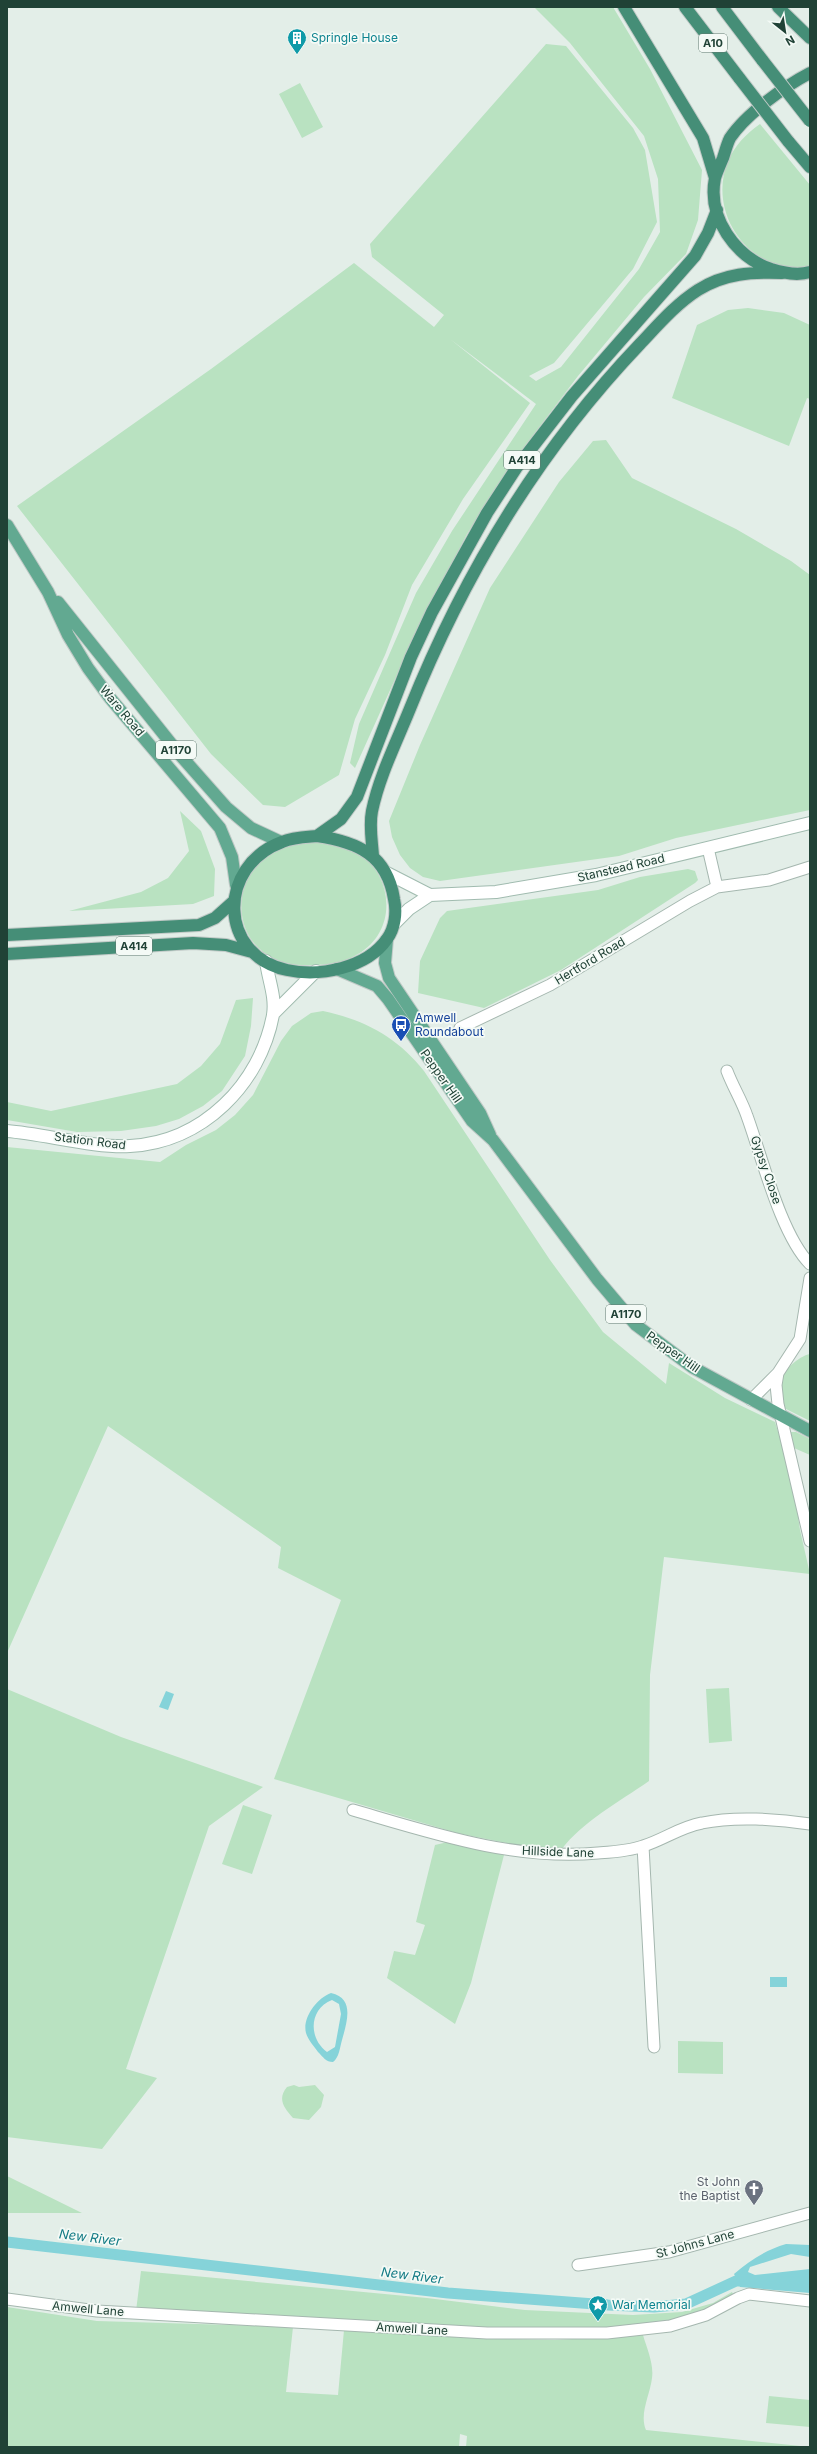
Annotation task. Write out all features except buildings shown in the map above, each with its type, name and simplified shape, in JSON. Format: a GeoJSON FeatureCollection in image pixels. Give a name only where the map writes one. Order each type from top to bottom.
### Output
{"type":"FeatureCollection","features":[{"type":"Feature","properties":{"kind":"highway"},"geometry":{"type":"LineString","coordinates":[[624,7],[703,138],[715,178],[717,210],[728,237],[742,254],[759,265],[782,273],[807,275]]}},
{"type":"Feature","properties":{"kind":"highway","name":"A10"},"geometry":{"type":"LineString","coordinates":[[685,7],[788,141],[810,167]]}},
{"type":"Feature","properties":{"kind":"highway","name":"A10"},"geometry":{"type":"LineString","coordinates":[[722,7],[810,121]]}},
{"type":"Feature","properties":{"kind":"highway"},"geometry":{"type":"LineString","coordinates":[[778,7],[810,38]]}},
{"type":"Feature","properties":{"kind":"highway"},"geometry":{"type":"LineString","coordinates":[[715,178],[730,139],[749,117],[798,79],[810,73]]}},
{"type":"Feature","properties":{"kind":"highway","name":"A414"},"geometry":{"type":"LineString","coordinates":[[317,836],[341,819],[354,801],[411,657],[432,612],[487,513],[517,467],[572,396],[695,256],[708,233],[717,210]]}},
{"type":"Feature","properties":{"kind":"highway","name":"A414"},"geometry":{"type":"LineString","coordinates":[[373,856],[370,824],[375,798],[429,661],[485,552],[547,456],[624,362],[688,297],[712,283],[735,274],[782,273]]}},
{"type":"Feature","properties":{"kind":"highway"},"geometry":{"type":"LineString","coordinates":[[317,836],[340,839],[358,846],[373,856],[387,873],[396,906],[394,924],[387,939],[358,962],[336,969],[316,971],[287,970],[266,961],[252,952],[240,935],[235,918],[234,901],[236,885],[246,868],[263,852],[281,842],[298,837],[317,836]]}},
{"type":"Feature","properties":{"kind":"highway","name":"A414"},"geometry":{"type":"LineString","coordinates":[[7,935],[199,925],[215,918],[234,901]]}},
{"type":"Feature","properties":{"kind":"highway","name":"A414"},"geometry":{"type":"LineString","coordinates":[[7,954],[193,942],[226,945],[252,952]]}},
{"type":"Feature","properties":{"kind":"main road","name":"Ware Road"},"geometry":{"type":"LineString","coordinates":[[7,525],[48,592],[68,635],[101,686],[220,828],[232,857],[236,885]]}},
{"type":"Feature","properties":{"kind":"main road","name":"Ware Road"},"geometry":{"type":"LineString","coordinates":[[48,592],[181,756],[226,807],[251,828],[281,842]]}},
{"type":"Feature","properties":{"kind":"main road","name":"Stanstead Road"},"geometry":{"type":"LineString","coordinates":[[387,873],[430,895],[496,892],[596,875],[810,823]]}},
{"type":"Feature","properties":{"kind":"main road"},"geometry":{"type":"LineString","coordinates":[[394,924],[409,909],[430,895]]}},
{"type":"Feature","properties":{"kind":"main road","name":"Pepper Hill"},"geometry":{"type":"LineString","coordinates":[[387,939],[384,954],[390,978],[480,1113],[493,1140]]}},
{"type":"Feature","properties":{"kind":"main road","name":"Station Road"},"geometry":{"type":"LineString","coordinates":[[7,1130],[130,1146],[167,1140],[203,1122],[229,1102],[250,1076],[256,1064],[273,1014],[273,988],[266,961]]}},
{"type":"Feature","properties":{"kind":"main road","name":"Pepper Hill"},"geometry":{"type":"LineString","coordinates":[[336,969],[377,986],[472,1121],[493,1140],[597,1279],[636,1325],[692,1367],[810,1431]]}},
{"type":"Feature","properties":{"kind":"main road","name":"Station Road"},"geometry":{"type":"LineString","coordinates":[[273,1014],[316,971]]}},
{"type":"Feature","properties":{"kind":"street"},"geometry":{"type":"LineString","coordinates":[[708,848],[717,888]]}},
{"type":"Feature","properties":{"kind":"street","name":"Hertford Road"},"geometry":{"type":"LineString","coordinates":[[460,1028],[550,985],[684,905],[717,888],[769,880],[810,867]]}},
{"type":"Feature","properties":{"kind":"street","name":"Gypsy Close"},"geometry":{"type":"LineString","coordinates":[[728,1071],[746,1114],[789,1235],[801,1256],[810,1264]]}},
{"type":"Feature","properties":{"kind":"street"},"geometry":{"type":"LineString","coordinates":[[751,1400],[778,1373],[805,1338],[810,1278]]}},
{"type":"Feature","properties":{"kind":"street"},"geometry":{"type":"LineString","coordinates":[[778,1373],[776,1385],[780,1415],[810,1541]]}},
{"type":"Feature","properties":{"kind":"street","name":"Hillside Lane"},"geometry":{"type":"LineString","coordinates":[[353,1810],[440,1835],[500,1849],[572,1855],[599,1853],[643,1846],[668,1834],[702,1822],[773,1819],[810,1824]]}},
{"type":"Feature","properties":{"kind":"street"},"geometry":{"type":"LineString","coordinates":[[643,1846],[654,2047]]}},
{"type":"Feature","properties":{"kind":"street","name":"St Johns Lane"},"geometry":{"type":"LineString","coordinates":[[578,2265],[669,2252],[810,2213]]}},
{"type":"Feature","properties":{"kind":"street","name":"Amwell Lane"},"geometry":{"type":"LineString","coordinates":[[7,2299],[97,2311],[487,2333],[607,2333],[670,2326],[706,2315],[738,2298],[749,2294],[810,2301]]}},
{"type":"Feature","properties":{"kind":"green space"},"geometry":{"type":"Polygon","coordinates":[[[534,7],[613,7],[650,69],[702,170],[698,220],[686,254],[644,297],[578,376],[512,463],[467,534],[410,646],[355,768],[350,763],[359,724],[416,593],[452,531],[536,404],[450,339],[530,403],[463,499],[412,585],[385,655],[355,719],[339,775],[285,807],[263,805],[211,754],[17,506],[211,369],[354,263],[434,327],[444,315],[372,257],[370,244],[546,44],[566,46],[633,128],[645,150],[657,222],[633,269],[554,363],[529,376],[536,381],[561,367],[639,269],[660,232],[658,179],[644,136],[570,43],[534,7]]]}},
{"type":"Feature","properties":{"kind":"green space"},"geometry":{"type":"Polygon","coordinates":[[[300,83],[323,127],[302,138],[279,94],[300,83]]]}},
{"type":"Feature","properties":{"kind":"green space"},"geometry":{"type":"Polygon","coordinates":[[[760,124],[810,185],[810,267],[789,267],[770,262],[753,252],[739,238],[729,221],[723,202],[723,181],[728,161],[741,140],[760,124]]]}},
{"type":"Feature","properties":{"kind":"green space"},"geometry":{"type":"Polygon","coordinates":[[[748,308],[784,313],[810,325],[810,399],[807,398],[789,446],[672,398],[697,325],[728,310],[748,308]]]}},
{"type":"Feature","properties":{"kind":"green space"},"geometry":{"type":"Polygon","coordinates":[[[606,440],[632,478],[736,529],[791,561],[810,575],[810,810],[676,838],[619,856],[440,881],[423,877],[410,868],[400,855],[392,837],[389,821],[420,745],[490,588],[559,482],[593,441],[606,440]]]}},
{"type":"Feature","properties":{"kind":"green space"},"geometry":{"type":"Polygon","coordinates":[[[180,811],[201,831],[215,869],[214,896],[193,904],[69,911],[141,892],[168,878],[189,851],[180,811]]]}},
{"type":"Feature","properties":{"kind":"green space"},"geometry":{"type":"Polygon","coordinates":[[[310,842],[334,844],[352,849],[369,862],[378,874],[384,888],[386,903],[385,918],[380,932],[371,944],[358,954],[346,960],[319,965],[289,964],[281,962],[266,954],[249,936],[241,910],[242,897],[245,885],[251,873],[258,863],[268,854],[280,848],[310,842]]]}},
{"type":"Feature","properties":{"kind":"green space"},"geometry":{"type":"Polygon","coordinates":[[[688,869],[695,871],[698,880],[695,883],[561,970],[484,1008],[418,993],[420,961],[440,918],[447,911],[598,890],[640,877],[688,869]]]}},
{"type":"Feature","properties":{"kind":"green space"},"geometry":{"type":"Polygon","coordinates":[[[253,998],[251,1026],[245,1056],[222,1091],[203,1106],[179,1119],[156,1126],[121,1131],[77,1132],[7,1120],[7,1102],[51,1111],[177,1084],[201,1066],[220,1044],[236,1000],[253,998]]]}},
{"type":"Feature","properties":{"kind":"green space"},"geometry":{"type":"Polygon","coordinates":[[[323,1011],[353,1019],[366,1025],[391,1039],[414,1059],[424,1071],[550,1260],[603,1332],[666,1384],[669,1363],[725,1398],[775,1422],[792,1476],[800,1530],[810,1574],[664,1557],[650,1675],[649,1781],[591,1821],[561,1850],[535,1849],[457,1833],[274,1779],[341,1600],[278,1568],[281,1547],[108,1426],[7,1653],[7,1147],[160,1162],[186,1145],[216,1130],[235,1115],[253,1095],[281,1041],[292,1026],[311,1013],[323,1011]]]}},
{"type":"Feature","properties":{"kind":"green space"},"geometry":{"type":"Polygon","coordinates":[[[810,1354],[810,1421],[782,1407],[780,1384],[783,1375],[791,1365],[810,1354]]]}},
{"type":"Feature","properties":{"kind":"green space"},"geometry":{"type":"Polygon","coordinates":[[[790,1432],[796,1432],[810,1439],[810,1455],[794,1448],[790,1432]]]}},
{"type":"Feature","properties":{"kind":"green space"},"geometry":{"type":"Polygon","coordinates":[[[729,1688],[732,1741],[709,1743],[706,1689],[729,1688]]]}},
{"type":"Feature","properties":{"kind":"green space"},"geometry":{"type":"Polygon","coordinates":[[[7,1689],[121,1737],[263,1787],[209,1826],[126,2069],[157,2078],[102,2149],[7,2137],[7,1689]]]}},
{"type":"Feature","properties":{"kind":"green space"},"geometry":{"type":"Polygon","coordinates":[[[243,1805],[272,1815],[252,1874],[222,1864],[243,1805]]]}},
{"type":"Feature","properties":{"kind":"green space"},"geometry":{"type":"Polygon","coordinates":[[[452,1841],[504,1855],[471,1983],[455,2024],[387,1978],[394,1951],[415,1955],[425,1925],[416,1922],[435,1845],[452,1841]]]}},
{"type":"Feature","properties":{"kind":"green space"},"geometry":{"type":"Polygon","coordinates":[[[678,2041],[723,2042],[723,2074],[678,2073],[678,2041]]]}},
{"type":"Feature","properties":{"kind":"green space"},"geometry":{"type":"Polygon","coordinates":[[[294,2085],[299,2087],[315,2085],[324,2095],[321,2107],[309,2120],[293,2118],[283,2103],[282,2096],[284,2091],[287,2087],[294,2085]]]}},
{"type":"Feature","properties":{"kind":"green space"},"geometry":{"type":"Polygon","coordinates":[[[7,2176],[82,2213],[7,2213],[7,2176]]]}},
{"type":"Feature","properties":{"kind":"green space"},"geometry":{"type":"Polygon","coordinates":[[[141,2271],[427,2298],[525,2310],[633,2315],[682,2312],[713,2303],[732,2292],[734,2296],[702,2313],[668,2323],[627,2328],[506,2329],[136,2311],[141,2271]]]}},
{"type":"Feature","properties":{"kind":"green space"},"geometry":{"type":"Polygon","coordinates":[[[7,2307],[97,2321],[293,2327],[286,2392],[338,2395],[344,2330],[468,2338],[555,2340],[643,2335],[652,2367],[651,2384],[644,2411],[644,2424],[646,2430],[810,2447],[466,2447],[467,2436],[460,2434],[459,2447],[7,2447],[7,2307]]]}},
{"type":"Feature","properties":{"kind":"green space"},"geometry":{"type":"Polygon","coordinates":[[[769,2396],[810,2400],[810,2427],[766,2423],[769,2396]]]}},
{"type":"Feature","properties":{"kind":"water"},"geometry":{"type":"Polygon","coordinates":[[[166,1691],[174,1694],[168,1710],[159,1707],[166,1691]]]}},
{"type":"Feature","properties":{"kind":"water"},"geometry":{"type":"Polygon","coordinates":[[[770,1977],[787,1977],[787,1987],[770,1987],[770,1977]]]}},
{"type":"Feature","properties":{"kind":"water"},"geometry":{"type":"Polygon","coordinates":[[[331,1993],[339,1996],[344,2000],[347,2012],[346,2026],[339,2052],[337,2058],[333,2062],[326,2060],[318,2052],[308,2038],[305,2027],[308,2015],[312,2009],[321,1999],[331,1993]],[[332,2000],[324,2004],[315,2017],[314,2032],[321,2046],[327,2052],[335,2047],[341,2014],[339,2004],[332,2000]]]}},
{"type":"Feature","properties":{"kind":"water"},"geometry":{"type":"Polygon","coordinates":[[[786,2244],[810,2245],[810,2257],[791,2254],[750,2267],[748,2272],[755,2275],[810,2269],[810,2293],[740,2287],[734,2274],[758,2256],[786,2244]]]}},
{"type":"Feature","properties":{"kind":"waterway","name":"New River"},"geometry":{"type":"LineString","coordinates":[[7,2242],[448,2293],[608,2305],[654,2307],[686,2304],[736,2281],[750,2281]]}},
{"type":"Feature","properties":{"kind":"place","name":"Springle House"},"geometry":{"type":"Point","coordinates":[297,55]}},
{"type":"Feature","properties":{"kind":"place","name":"Amwell Roundabout"},"geometry":{"type":"Point","coordinates":[401,1042]}},
{"type":"Feature","properties":{"kind":"place","name":"St John the Baptist"},"geometry":{"type":"Point","coordinates":[754,2206]}},
{"type":"Feature","properties":{"kind":"place","name":"War Memorial"},"geometry":{"type":"Point","coordinates":[598,2322]}}]}
